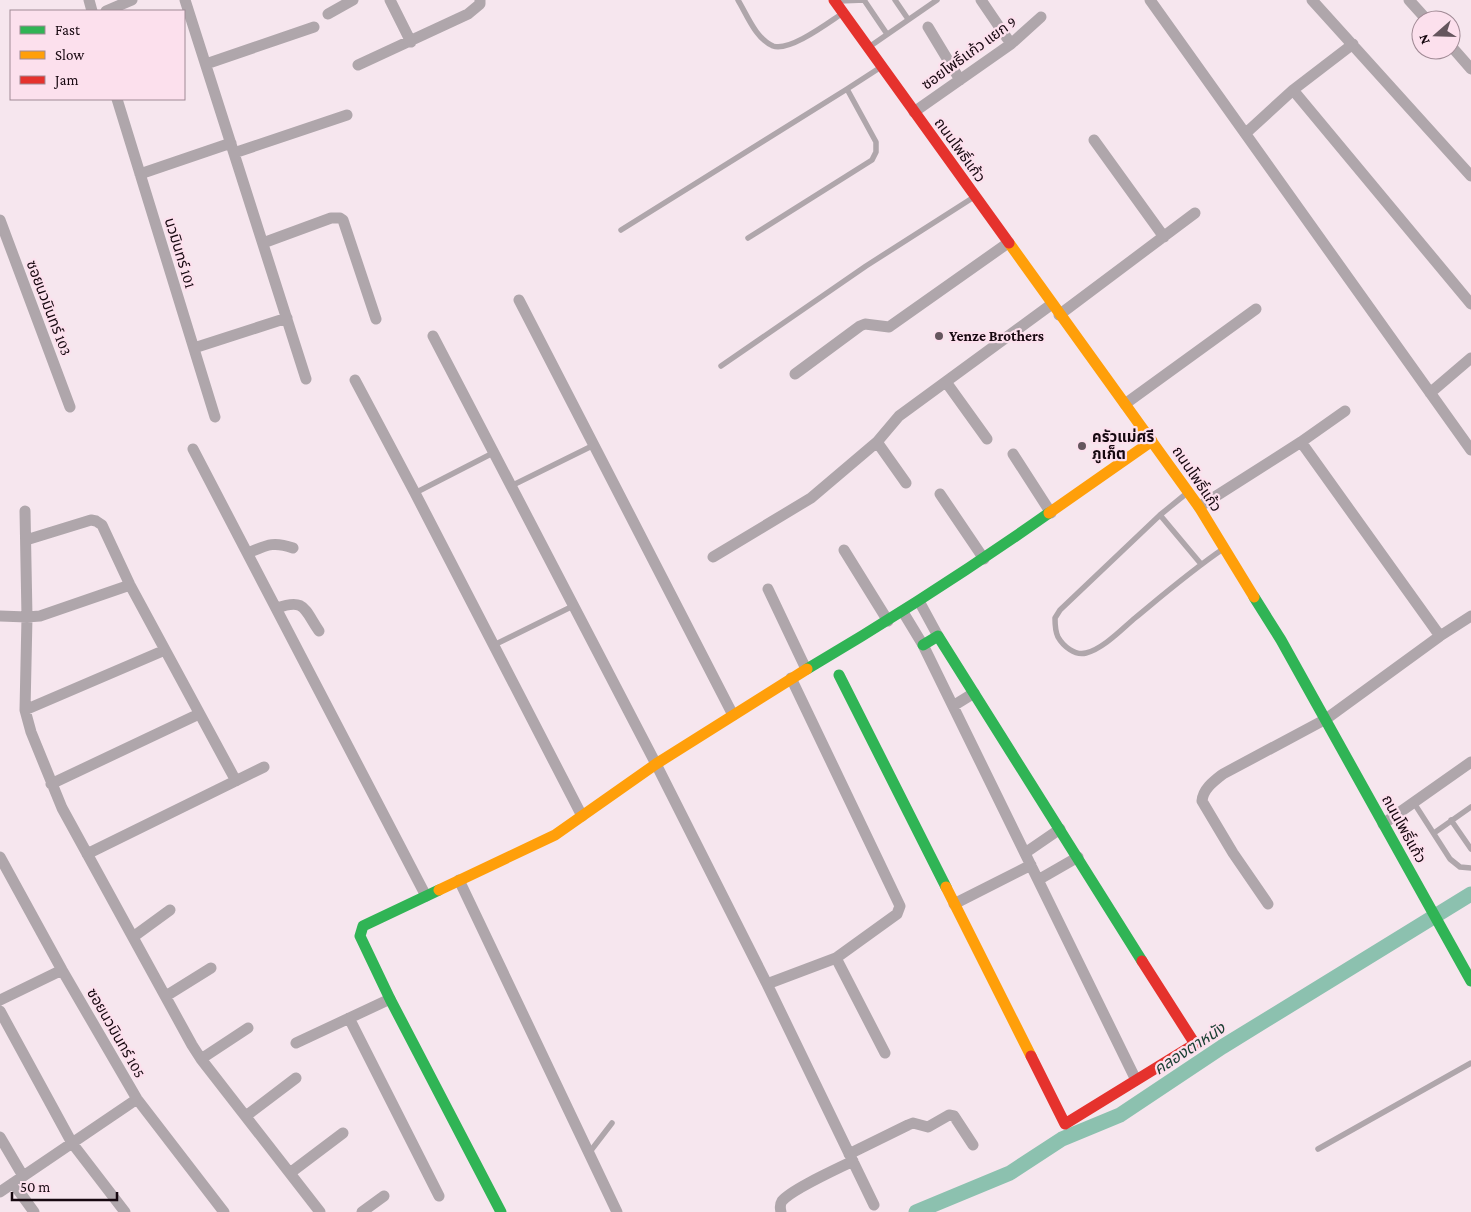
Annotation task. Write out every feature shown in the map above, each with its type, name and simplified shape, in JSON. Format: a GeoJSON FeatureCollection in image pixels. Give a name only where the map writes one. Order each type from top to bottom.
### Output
{"type":"FeatureCollection","features":[{"type":"Feature","properties":{"kind":"street"},"geometry":{"type":"LineString","coordinates":[[108,10],[132,0]]}},
{"type":"Feature","properties":{"kind":"street"},"geometry":{"type":"LineString","coordinates":[[185,0],[306,379]]}},
{"type":"Feature","properties":{"kind":"street"},"geometry":{"type":"LineString","coordinates":[[328,14],[353,0]]}},
{"type":"Feature","properties":{"kind":"street"},"geometry":{"type":"LineString","coordinates":[[390,0],[411,42]]}},
{"type":"Feature","properties":{"kind":"street"},"geometry":{"type":"LineString","coordinates":[[358,66],[468,14],[480,4],[480,0]]}},
{"type":"Feature","properties":{"kind":"street","name":"ถนนโพธิ์แก้ว"},"geometry":{"type":"LineString","coordinates":[[834,0],[1199,507],[1281,640],[1471,981]]}},
{"type":"Feature","properties":{"kind":"street"},"geometry":{"type":"LineString","coordinates":[[981,0],[1011,44]]}},
{"type":"Feature","properties":{"kind":"street"},"geometry":{"type":"LineString","coordinates":[[1150,0],[1471,450]]}},
{"type":"Feature","properties":{"kind":"street"},"geometry":{"type":"LineString","coordinates":[[1312,0],[1471,176]]}},
{"type":"Feature","properties":{"kind":"street"},"geometry":{"type":"LineString","coordinates":[[1409,0],[1418,10]]}},
{"type":"Feature","properties":{"kind":"street","name":"ซอยโพธิ์เเก้ว แยก 9"},"geometry":{"type":"LineString","coordinates":[[914,112],[1011,44],[1041,17]]}},
{"type":"Feature","properties":{"kind":"street"},"geometry":{"type":"LineString","coordinates":[[206,64],[314,27]]}},
{"type":"Feature","properties":{"kind":"street"},"geometry":{"type":"LineString","coordinates":[[928,27],[960,80]]}},
{"type":"Feature","properties":{"kind":"street"},"geometry":{"type":"LineString","coordinates":[[1246,133],[1293,90],[1352,44]]}},
{"type":"Feature","properties":{"kind":"street"},"geometry":{"type":"LineString","coordinates":[[1461,58],[1471,69]]}},
{"type":"Feature","properties":{"kind":"street"},"geometry":{"type":"LineString","coordinates":[[1293,90],[1471,304]]}},
{"type":"Feature","properties":{"kind":"street","name":"นวมินทร์ 101"},"geometry":{"type":"LineString","coordinates":[[118,100],[215,417]]}},
{"type":"Feature","properties":{"kind":"street"},"geometry":{"type":"LineString","coordinates":[[140,174],[347,115]]}},
{"type":"Feature","properties":{"kind":"street"},"geometry":{"type":"LineString","coordinates":[[1094,140],[1164,237]]}},
{"type":"Feature","properties":{"kind":"street"},"geometry":{"type":"LineString","coordinates":[[1059,315],[1196,213]]}},
{"type":"Feature","properties":{"kind":"street"},"geometry":{"type":"LineString","coordinates":[[263,243],[332,218],[340,218],[343,220],[376,318]]}},
{"type":"Feature","properties":{"kind":"street","name":"ซอยนวมินทร์ 103"},"geometry":{"type":"LineString","coordinates":[[0,220],[70,407]]}},
{"type":"Feature","properties":{"kind":"street"},"geometry":{"type":"LineString","coordinates":[[795,374],[860,326],[865,324],[889,327],[1008,242]]}},
{"type":"Feature","properties":{"kind":"street"},"geometry":{"type":"LineString","coordinates":[[519,300],[733,715]]}},
{"type":"Feature","properties":{"kind":"street"},"geometry":{"type":"LineString","coordinates":[[713,557],[811,498],[877,442],[898,416],[1052,304]]}},
{"type":"Feature","properties":{"kind":"street"},"geometry":{"type":"LineString","coordinates":[[1125,404],[1256,309]]}},
{"type":"Feature","properties":{"kind":"street"},"geometry":{"type":"LineString","coordinates":[[194,348],[286,318]]}},
{"type":"Feature","properties":{"kind":"street"},"geometry":{"type":"LineString","coordinates":[[433,336],[656,764],[767,984],[874,1205]]}},
{"type":"Feature","properties":{"kind":"street"},"geometry":{"type":"LineString","coordinates":[[1430,392],[1471,358]]}},
{"type":"Feature","properties":{"kind":"street"},"geometry":{"type":"LineString","coordinates":[[355,380],[582,816]]}},
{"type":"Feature","properties":{"kind":"street"},"geometry":{"type":"LineString","coordinates":[[946,382],[987,439]]}},
{"type":"Feature","properties":{"kind":"street"},"geometry":{"type":"LineString","coordinates":[[1199,507],[1301,442],[1345,411]]}},
{"type":"Feature","properties":{"kind":"street"},"geometry":{"type":"LineString","coordinates":[[501,1212],[390,999],[360,936],[361,929],[366,923],[540,843],[656,764],[791,678],[919,602],[1051,514],[1152,441]]}},
{"type":"Feature","properties":{"kind":"street"},"geometry":{"type":"LineString","coordinates":[[877,442],[906,483]]}},
{"type":"Feature","properties":{"kind":"street"},"geometry":{"type":"LineString","coordinates":[[1301,442],[1440,636]]}},
{"type":"Feature","properties":{"kind":"street"},"geometry":{"type":"LineString","coordinates":[[193,449],[426,896]]}},
{"type":"Feature","properties":{"kind":"street"},"geometry":{"type":"LineString","coordinates":[[1013,454],[1051,514]]}},
{"type":"Feature","properties":{"kind":"street"},"geometry":{"type":"LineString","coordinates":[[940,494],[984,559]]}},
{"type":"Feature","properties":{"kind":"street"},"geometry":{"type":"LineString","coordinates":[[25,511],[27,618],[25,710],[31,732],[51,784],[87,854],[201,1059],[320,1212]]}},
{"type":"Feature","properties":{"kind":"street"},"geometry":{"type":"LineString","coordinates":[[26,540],[84,521],[96,521],[102,525],[130,585],[164,650],[236,781]]}},
{"type":"Feature","properties":{"kind":"street"},"geometry":{"type":"LineString","coordinates":[[248,553],[266,545],[279,543],[293,548]]}},
{"type":"Feature","properties":{"kind":"street"},"geometry":{"type":"LineString","coordinates":[[844,550],[888,621]]}},
{"type":"Feature","properties":{"kind":"street"},"geometry":{"type":"LineString","coordinates":[[0,616],[27,618],[54,613],[130,585]]}},
{"type":"Feature","properties":{"kind":"street"},"geometry":{"type":"LineString","coordinates":[[768,589],[806,669]]}},
{"type":"Feature","properties":{"kind":"street"},"geometry":{"type":"LineString","coordinates":[[839,675],[1065,1124],[1195,1044],[938,636],[919,602]]}},
{"type":"Feature","properties":{"kind":"street"},"geometry":{"type":"LineString","coordinates":[[277,608],[291,603],[298,604],[303,607],[319,631]]}},
{"type":"Feature","properties":{"kind":"street"},"geometry":{"type":"LineString","coordinates":[[903,612],[923,645],[1136,1080]]}},
{"type":"Feature","properties":{"kind":"street"},"geometry":{"type":"LineString","coordinates":[[1268,904],[1209,814],[1202,798],[1210,785],[1223,774],[1326,719],[1470,616]]}},
{"type":"Feature","properties":{"kind":"street"},"geometry":{"type":"LineString","coordinates":[[923,645],[938,636]]}},
{"type":"Feature","properties":{"kind":"street"},"geometry":{"type":"LineString","coordinates":[[25,710],[164,650]]}},
{"type":"Feature","properties":{"kind":"street"},"geometry":{"type":"LineString","coordinates":[[767,984],[836,958],[897,914],[900,906],[791,678]]}},
{"type":"Feature","properties":{"kind":"street"},"geometry":{"type":"LineString","coordinates":[[953,706],[974,693]]}},
{"type":"Feature","properties":{"kind":"street"},"geometry":{"type":"LineString","coordinates":[[51,784],[199,714]]}},
{"type":"Feature","properties":{"kind":"street"},"geometry":{"type":"LineString","coordinates":[[1384,824],[1471,762]]}},
{"type":"Feature","properties":{"kind":"street"},"geometry":{"type":"LineString","coordinates":[[87,854],[264,767]]}},
{"type":"Feature","properties":{"kind":"street"},"geometry":{"type":"LineString","coordinates":[[1025,853],[1060,829]]}},
{"type":"Feature","properties":{"kind":"street","name":"ซอยนวมินทร์ 105"},"geometry":{"type":"LineString","coordinates":[[0,857],[62,970],[137,1099],[220,1210]]}},
{"type":"Feature","properties":{"kind":"street"},"geometry":{"type":"LineString","coordinates":[[1038,880],[1078,857]]}},
{"type":"Feature","properties":{"kind":"street"},"geometry":{"type":"LineString","coordinates":[[954,904],[1031,865]]}},
{"type":"Feature","properties":{"kind":"street"},"geometry":{"type":"LineString","coordinates":[[460,880],[617,1212]]}},
{"type":"Feature","properties":{"kind":"street"},"geometry":{"type":"LineString","coordinates":[[133,937],[170,910]]}},
{"type":"Feature","properties":{"kind":"street"},"geometry":{"type":"LineString","coordinates":[[836,958],[885,1053]]}},
{"type":"Feature","properties":{"kind":"street"},"geometry":{"type":"LineString","coordinates":[[166,996],[211,968]]}},
{"type":"Feature","properties":{"kind":"street"},"geometry":{"type":"LineString","coordinates":[[0,1000],[62,970]]}},
{"type":"Feature","properties":{"kind":"street"},"geometry":{"type":"LineString","coordinates":[[296,1043],[390,999]]}},
{"type":"Feature","properties":{"kind":"street"},"geometry":{"type":"LineString","coordinates":[[0,1011],[72,1143],[125,1212]]}},
{"type":"Feature","properties":{"kind":"street"},"geometry":{"type":"LineString","coordinates":[[349,1018],[439,1196]]}},
{"type":"Feature","properties":{"kind":"street"},"geometry":{"type":"LineString","coordinates":[[201,1059],[248,1028]]}},
{"type":"Feature","properties":{"kind":"street"},"geometry":{"type":"LineString","coordinates":[[246,1116],[296,1078]]}},
{"type":"Feature","properties":{"kind":"street"},"geometry":{"type":"LineString","coordinates":[[0,1192],[137,1099]]}},
{"type":"Feature","properties":{"kind":"street"},"geometry":{"type":"LineString","coordinates":[[780,1212],[781,1202],[790,1194],[851,1157],[913,1123],[928,1127],[950,1115],[954,1116],[973,1145]]}},
{"type":"Feature","properties":{"kind":"street"},"geometry":{"type":"LineString","coordinates":[[290,1173],[342,1133]]}},
{"type":"Feature","properties":{"kind":"street"},"geometry":{"type":"LineString","coordinates":[[0,1137],[23,1176]]}},
{"type":"Feature","properties":{"kind":"street"},"geometry":{"type":"LineString","coordinates":[[12,1184],[34,1212]]}},
{"type":"Feature","properties":{"kind":"street"},"geometry":{"type":"LineString","coordinates":[[362,1212],[384,1196]]}},
{"type":"Feature","properties":{"kind":"lane"},"geometry":{"type":"LineString","coordinates":[[738,0],[753,27],[765,41],[775,47],[784,47],[798,42],[843,13]]}},
{"type":"Feature","properties":{"kind":"lane"},"geometry":{"type":"LineString","coordinates":[[834,0],[864,0],[887,34]]}},
{"type":"Feature","properties":{"kind":"lane"},"geometry":{"type":"LineString","coordinates":[[895,0],[908,19]]}},
{"type":"Feature","properties":{"kind":"lane"},"geometry":{"type":"LineString","coordinates":[[868,47],[937,0]]}},
{"type":"Feature","properties":{"kind":"lane"},"geometry":{"type":"LineString","coordinates":[[621,230],[882,67]]}},
{"type":"Feature","properties":{"kind":"lane"},"geometry":{"type":"LineString","coordinates":[[748,238],[872,160],[876,152],[876,142],[847,89]]}},
{"type":"Feature","properties":{"kind":"lane"},"geometry":{"type":"LineString","coordinates":[[720,366],[866,266],[975,196]]}},
{"type":"Feature","properties":{"kind":"lane"},"geometry":{"type":"LineString","coordinates":[[511,486],[594,445]]}},
{"type":"Feature","properties":{"kind":"lane"},"geometry":{"type":"LineString","coordinates":[[415,493],[494,453]]}},
{"type":"Feature","properties":{"kind":"lane"},"geometry":{"type":"LineString","coordinates":[[1188,492],[1160,515],[1060,610],[1055,618],[1058,636],[1074,652],[1083,654],[1092,651],[1110,639],[1201,564],[1224,548]]}},
{"type":"Feature","properties":{"kind":"lane"},"geometry":{"type":"LineString","coordinates":[[1160,515],[1201,564]]}},
{"type":"Feature","properties":{"kind":"lane"},"geometry":{"type":"LineString","coordinates":[[494,645],[573,606]]}},
{"type":"Feature","properties":{"kind":"lane"},"geometry":{"type":"LineString","coordinates":[[1414,803],[1450,859],[1460,867],[1471,868]]}},
{"type":"Feature","properties":{"kind":"lane"},"geometry":{"type":"LineString","coordinates":[[1434,833],[1471,807]]}},
{"type":"Feature","properties":{"kind":"lane"},"geometry":{"type":"LineString","coordinates":[[1452,820],[1471,849]]}},
{"type":"Feature","properties":{"kind":"lane"},"geometry":{"type":"LineString","coordinates":[[1318,1149],[1471,1063]]}},
{"type":"Feature","properties":{"kind":"lane"},"geometry":{"type":"LineString","coordinates":[[590,1153],[612,1123]]}},
{"type":"Feature","properties":{"kind":"waterway","name":"คลองตาหนัง"},"geometry":{"type":"LineString","coordinates":[[916,1212],[1010,1173],[1062,1139],[1120,1115],[1222,1047],[1471,894]]}},
{"type":"Feature","properties":{"kind":"traffic: fast"},"geometry":{"type":"LineString","coordinates":[[807,669],[930,593],[1049,513]]}},
{"type":"Feature","properties":{"kind":"traffic: fast"},"geometry":{"type":"LineString","coordinates":[[1254,597],[1281,640],[1471,981]]}},
{"type":"Feature","properties":{"kind":"traffic: fast"},"geometry":{"type":"LineString","coordinates":[[923,645],[938,636],[1142,961]]}},
{"type":"Feature","properties":{"kind":"traffic: fast"},"geometry":{"type":"LineString","coordinates":[[839,675],[946,887]]}},
{"type":"Feature","properties":{"kind":"traffic: fast"},"geometry":{"type":"LineString","coordinates":[[439,890],[363,926],[360,936],[390,999],[501,1212]]}},
{"type":"Feature","properties":{"kind":"traffic: slow"},"geometry":{"type":"LineString","coordinates":[[1009,243],[1199,507],[1254,597]]}},
{"type":"Feature","properties":{"kind":"traffic: slow"},"geometry":{"type":"LineString","coordinates":[[1049,513],[1152,441]]}},
{"type":"Feature","properties":{"kind":"traffic: slow"},"geometry":{"type":"LineString","coordinates":[[439,890],[555,835],[656,764],[807,669]]}},
{"type":"Feature","properties":{"kind":"traffic: slow"},"geometry":{"type":"LineString","coordinates":[[946,887],[1031,1056]]}},
{"type":"Feature","properties":{"kind":"traffic: jam"},"geometry":{"type":"LineString","coordinates":[[834,0],[1009,243]]}},
{"type":"Feature","properties":{"kind":"traffic: jam"},"geometry":{"type":"LineString","coordinates":[[1031,1056],[1065,1124],[1195,1044],[1142,961]]}},
{"type":"Feature","properties":{"kind":"place","name":"Yenze Brothers"},"geometry":{"type":"Point","coordinates":[939,336]}},
{"type":"Feature","properties":{"kind":"place","name":"ครัวแม่ศรี ภูเก็ต"},"geometry":{"type":"Point","coordinates":[1082,446]}}]}
